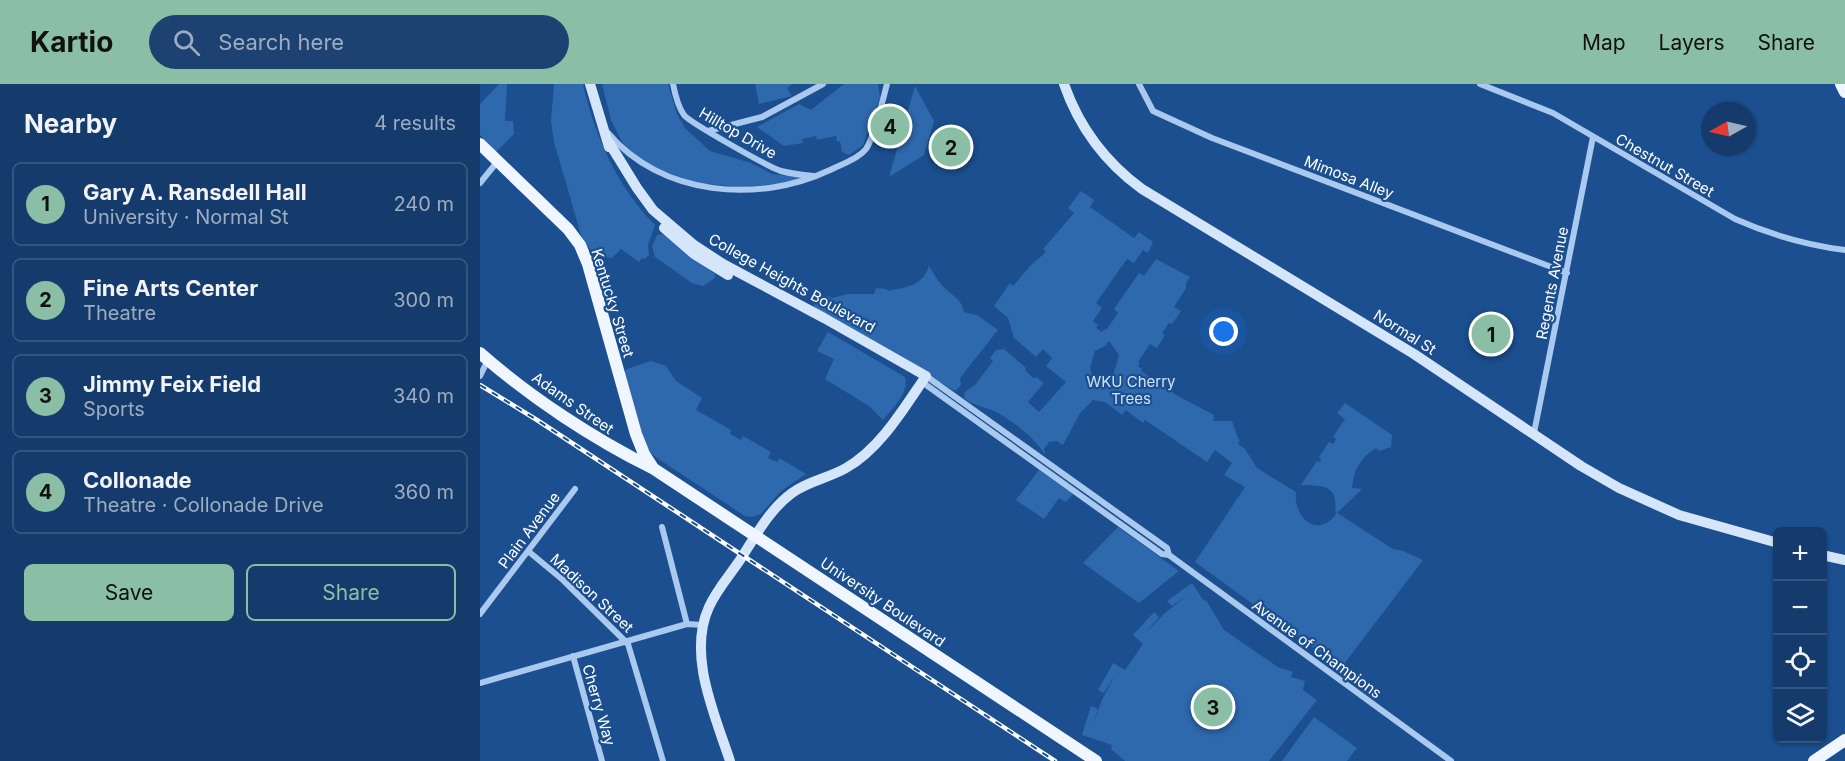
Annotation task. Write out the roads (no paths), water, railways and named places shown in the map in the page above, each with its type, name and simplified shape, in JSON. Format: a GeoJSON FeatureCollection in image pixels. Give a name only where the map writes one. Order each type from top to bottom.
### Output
{"type":"FeatureCollection","features":[{"type":"Feature","properties":{"kind":"main road"},"geometry":{"type":"LineString","coordinates":[[1841,84],[1845,92]]}},
{"type":"Feature","properties":{"kind":"main road","name":"Kentucky Street"},"geometry":{"type":"LineString","coordinates":[[480,144],[568,229],[580,244],[588,264],[636,434],[644,454],[654,469]]}},
{"type":"Feature","properties":{"kind":"main road","name":"Adams Street"},"geometry":{"type":"LineString","coordinates":[[484,357],[545,403],[614,449],[654,469]]}},
{"type":"Feature","properties":{"kind":"main road","name":"University Boulevard"},"geometry":{"type":"LineString","coordinates":[[654,469],[1096,761]]}},
{"type":"Feature","properties":{"kind":"main road"},"geometry":{"type":"LineString","coordinates":[[1814,761],[1845,740]]}},
{"type":"Feature","properties":{"kind":"street","name":"College Heights Boulevard"},"geometry":{"type":"LineString","coordinates":[[590,84],[608,141],[653,210],[694,245],[726,266],[843,328],[924,379]]}},
{"type":"Feature","properties":{"kind":"street","name":"Hilltop Drive"},"geometry":{"type":"LineString","coordinates":[[673,84],[684,116],[772,167],[797,175],[813,176]]}},
{"type":"Feature","properties":{"kind":"street"},"geometry":{"type":"LineString","coordinates":[[708,131],[762,117],[823,84]]}},
{"type":"Feature","properties":{"kind":"street"},"geometry":{"type":"LineString","coordinates":[[882,84],[884,95]]}},
{"type":"Feature","properties":{"kind":"street"},"geometry":{"type":"LineString","coordinates":[[603,128],[639,162],[669,178],[689,184],[721,189],[749,189],[795,183],[856,157],[866,150],[887,84]]}},
{"type":"Feature","properties":{"kind":"street","name":"Normal St"},"geometry":{"type":"LineString","coordinates":[[1064,84],[1075,111],[1089,135],[1103,154],[1128,178],[1414,354],[1605,480],[1653,505],[1695,520],[1773,542]]}},
{"type":"Feature","properties":{"kind":"street","name":"Mimosa Alley"},"geometry":{"type":"LineString","coordinates":[[1139,84],[1153,111],[1212,138],[1567,273]]}},
{"type":"Feature","properties":{"kind":"street","name":"Chestnut Street"},"geometry":{"type":"LineString","coordinates":[[1480,84],[1552,113],[1709,205],[1761,230],[1807,244],[1845,250]]}},
{"type":"Feature","properties":{"kind":"street","name":"Regents Avenue"},"geometry":{"type":"LineString","coordinates":[[1534,433],[1593,137]]}},
{"type":"Feature","properties":{"kind":"street"},"geometry":{"type":"LineString","coordinates":[[480,183],[497,162]]}},
{"type":"Feature","properties":{"kind":"street"},"geometry":{"type":"LineString","coordinates":[[480,376],[484,357]]}},
{"type":"Feature","properties":{"kind":"street"},"geometry":{"type":"LineString","coordinates":[[730,761],[710,698],[703,666],[701,643],[703,625],[711,602],[778,506],[802,487],[838,472],[857,461],[889,427],[924,379]]}},
{"type":"Feature","properties":{"kind":"street","name":"Avenue of Champions"},"geometry":{"type":"LineString","coordinates":[[924,379],[1167,548],[1169,555],[1451,761]]}},
{"type":"Feature","properties":{"kind":"street","name":"Plain Avenue"},"geometry":{"type":"LineString","coordinates":[[480,614],[482,606],[575,489]]}},
{"type":"Feature","properties":{"kind":"street"},"geometry":{"type":"LineString","coordinates":[[662,527],[687,624]]}},
{"type":"Feature","properties":{"kind":"street","name":"Madison Street"},"geometry":{"type":"LineString","coordinates":[[528,551],[563,580],[626,640],[663,761]]}},
{"type":"Feature","properties":{"kind":"street"},"geometry":{"type":"LineString","coordinates":[[1827,556],[1845,561]]}},
{"type":"Feature","properties":{"kind":"street"},"geometry":{"type":"LineString","coordinates":[[480,683],[687,624],[703,625]]}},
{"type":"Feature","properties":{"kind":"street","name":"Cherry Way"},"geometry":{"type":"LineString","coordinates":[[573,656],[602,761]]}},
{"type":"Feature","properties":{"kind":"railway"},"geometry":{"type":"LineString","coordinates":[[480,385],[537,420],[1055,761]]}},
{"type":"Feature","properties":{"kind":"place","name":"Collonade"},"geometry":{"type":"Point","coordinates":[890,126]}},
{"type":"Feature","properties":{"kind":"place","name":"Fine Arts Center"},"geometry":{"type":"Point","coordinates":[951,147]}},
{"type":"Feature","properties":{"kind":"place","name":"Gary A. Ransdell Hall"},"geometry":{"type":"Point","coordinates":[1491,334]}},
{"type":"Feature","properties":{"kind":"place","name":"Jimmy Feix Field"},"geometry":{"type":"Point","coordinates":[1213,707]}},
{"type":"Feature","properties":{"kind":"park label","name":"WKU Cherry Trees"},"geometry":{"type":"Point","coordinates":[1131,390]}}]}
